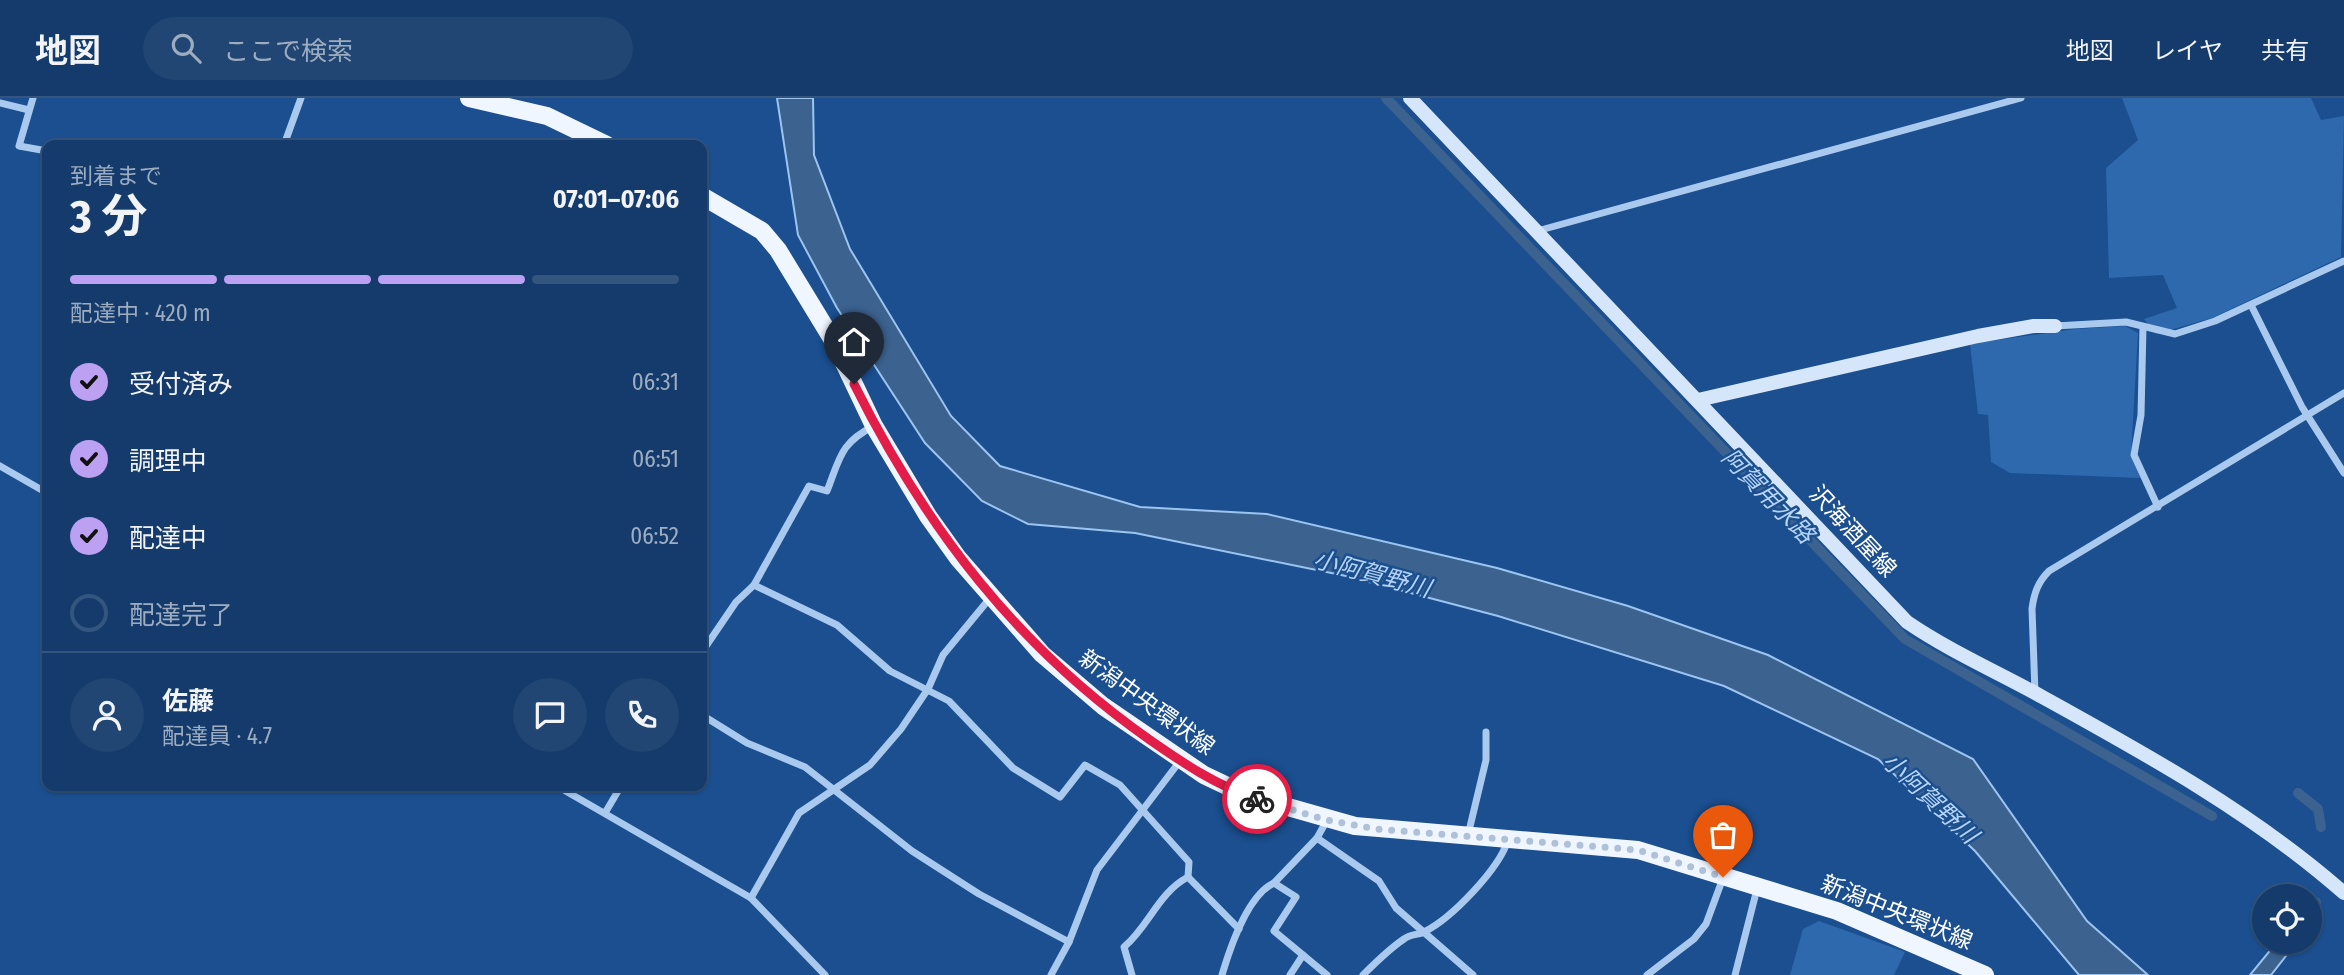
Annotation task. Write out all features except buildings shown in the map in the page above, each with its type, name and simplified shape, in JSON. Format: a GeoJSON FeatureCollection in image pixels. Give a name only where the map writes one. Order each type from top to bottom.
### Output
{"type":"FeatureCollection","features":[{"type":"Feature","properties":{"kind":"main road"},"geometry":{"type":"LineString","coordinates":[[469,98],[547,116],[597,140]]}},
{"type":"Feature","properties":{"kind":"main road","name":"沢海酒屋線"},"geometry":{"type":"LineString","coordinates":[[1410,98],[1907,622],[1943,646],[2035,693],[2216,796],[2303,857],[2344,893]]}},
{"type":"Feature","properties":{"kind":"main road","name":"新潟中央環状線"},"geometry":{"type":"LineString","coordinates":[[707,199],[762,231],[778,250],[827,331],[874,426],[928,516],[958,558],[1042,654],[1103,706],[1180,761],[1246,795],[1326,820],[1376,829],[1638,850],[1757,889],[1837,911],[1985,975]]}},
{"type":"Feature","properties":{"kind":"main road"},"geometry":{"type":"LineString","coordinates":[[1698,400],[1978,336],[2034,326],[2055,326]]}},
{"type":"Feature","properties":{"kind":"street"},"geometry":{"type":"LineString","coordinates":[[33,98],[19,146],[42,150]]}},
{"type":"Feature","properties":{"kind":"street"},"geometry":{"type":"LineString","coordinates":[[286,140],[301,98]]}},
{"type":"Feature","properties":{"kind":"street"},"geometry":{"type":"LineString","coordinates":[[1537,231],[2021,98]]}},
{"type":"Feature","properties":{"kind":"street"},"geometry":{"type":"LineString","coordinates":[[0,103],[29,110]]}},
{"type":"Feature","properties":{"kind":"street"},"geometry":{"type":"LineString","coordinates":[[2055,326],[2126,322],[2175,334],[2251,305],[2344,261]]}},
{"type":"Feature","properties":{"kind":"street"},"geometry":{"type":"LineString","coordinates":[[2251,305],[2307,415],[2344,473]]}},
{"type":"Feature","properties":{"kind":"street"},"geometry":{"type":"LineString","coordinates":[[2143,327],[2141,415],[2134,455],[2158,507]]}},
{"type":"Feature","properties":{"kind":"street"},"geometry":{"type":"LineString","coordinates":[[2035,693],[2033,596],[2041,579],[2049,571],[2344,393]]}},
{"type":"Feature","properties":{"kind":"street"},"geometry":{"type":"LineString","coordinates":[[707,645],[736,602],[754,585],[809,485],[827,491],[845,447],[853,437],[874,426]]}},
{"type":"Feature","properties":{"kind":"street"},"geometry":{"type":"LineString","coordinates":[[0,466],[42,491]]}},
{"type":"Feature","properties":{"kind":"street"},"geometry":{"type":"LineString","coordinates":[[754,585],[837,625],[890,671],[949,701],[1026,778],[1060,797],[1085,765],[1120,785],[1189,862],[1188,877],[1155,905],[1133,939],[1124,947],[1132,975]]}},
{"type":"Feature","properties":{"kind":"street"},"geometry":{"type":"LineString","coordinates":[[751,898],[799,813],[870,765],[901,729],[928,689],[943,656],[992,594]]}},
{"type":"Feature","properties":{"kind":"street"},"geometry":{"type":"LineString","coordinates":[[707,718],[747,743],[805,767],[912,851],[979,894],[1069,942]]}},
{"type":"Feature","properties":{"kind":"street"},"geometry":{"type":"LineString","coordinates":[[1468,836],[1486,760],[1486,732]]}},
{"type":"Feature","properties":{"kind":"street"},"geometry":{"type":"LineString","coordinates":[[1051,975],[1069,942],[1097,870],[1140,810],[1180,761]]}},
{"type":"Feature","properties":{"kind":"street"},"geometry":{"type":"LineString","coordinates":[[566,791],[751,898],[825,975]]}},
{"type":"Feature","properties":{"kind":"street"},"geometry":{"type":"LineString","coordinates":[[605,813],[618,791]]}},
{"type":"Feature","properties":{"kind":"street"},"geometry":{"type":"LineString","coordinates":[[1222,975],[1239,929],[1265,887],[1275,883],[1317,838],[1326,820]]}},
{"type":"Feature","properties":{"kind":"street"},"geometry":{"type":"LineString","coordinates":[[1317,838],[1379,881],[1396,908],[1473,975]]}},
{"type":"Feature","properties":{"kind":"street"},"geometry":{"type":"LineString","coordinates":[[1363,975],[1386,952],[1408,936],[1424,932],[1479,884],[1508,840]]}},
{"type":"Feature","properties":{"kind":"street"},"geometry":{"type":"LineString","coordinates":[[1188,877],[1239,929]]}},
{"type":"Feature","properties":{"kind":"street"},"geometry":{"type":"LineString","coordinates":[[1647,975],[1694,939],[1706,924],[1723,877]]}},
{"type":"Feature","properties":{"kind":"street"},"geometry":{"type":"LineString","coordinates":[[1275,883],[1296,897],[1274,931],[1327,975]]}},
{"type":"Feature","properties":{"kind":"street"},"geometry":{"type":"LineString","coordinates":[[1735,975],[1757,889]]}},
{"type":"Feature","properties":{"kind":"street"},"geometry":{"type":"LineString","coordinates":[[1290,975],[1303,955]]}},
{"type":"Feature","properties":{"kind":"shaded area"},"geometry":{"type":"Polygon","coordinates":[[[2122,98],[2311,98],[2321,120],[2344,116],[2341,257],[2212,318],[2156,334],[2144,319],[2177,308],[2163,275],[2109,278],[2106,168],[2138,140],[2122,98]]]}},
{"type":"Feature","properties":{"kind":"shaded area"},"geometry":{"type":"Polygon","coordinates":[[[2125,326],[2138,333],[2131,455],[2140,478],[2010,473],[1991,462],[1988,415],[1978,414],[1970,344],[2075,329],[2125,326]]]}},
{"type":"Feature","properties":{"kind":"shaded area"},"geometry":{"type":"Polygon","coordinates":[[[1819,921],[1905,952],[1894,975],[1790,975],[1803,929],[1819,921]]]}},
{"type":"Feature","properties":{"kind":"water","name":"小阿賀野川"},"geometry":{"type":"Polygon","coordinates":[[[777,98],[813,98],[814,155],[850,249],[951,416],[1000,466],[1140,507],[1267,514],[1497,568],[1628,606],[1768,655],[1973,759],[2087,921],[2148,975],[2079,975],[1975,851],[1878,759],[1724,686],[1498,616],[1346,576],[1135,533],[1028,524],[982,501],[925,443],[837,308],[798,235],[777,98]]]}},
{"type":"Feature","properties":{"kind":"water"},"geometry":{"type":"Polygon","coordinates":[[[2267,954],[2288,954],[2271,975],[2250,975],[2267,954]]]}},
{"type":"Feature","properties":{"kind":"waterway","name":"阿賀用水路"},"geometry":{"type":"LineString","coordinates":[[1386,98],[1905,639],[2212,816]]}},
{"type":"Feature","properties":{"kind":"waterway","name":"阿賀用水路"},"geometry":{"type":"LineString","coordinates":[[2298,793],[2318,809],[2321,827]]}},
{"type":"Feature","properties":{"kind":"way so far"},"geometry":{"type":"LineString","coordinates":[[1257,799],[1326,820],[1376,829],[1638,850],[1723,877]]}},
{"type":"Feature","properties":{"kind":"route"},"geometry":{"type":"LineString","coordinates":[[854,384],[874,426],[928,516],[958,558],[1042,654],[1103,706],[1180,761],[1257,799]]}}]}
